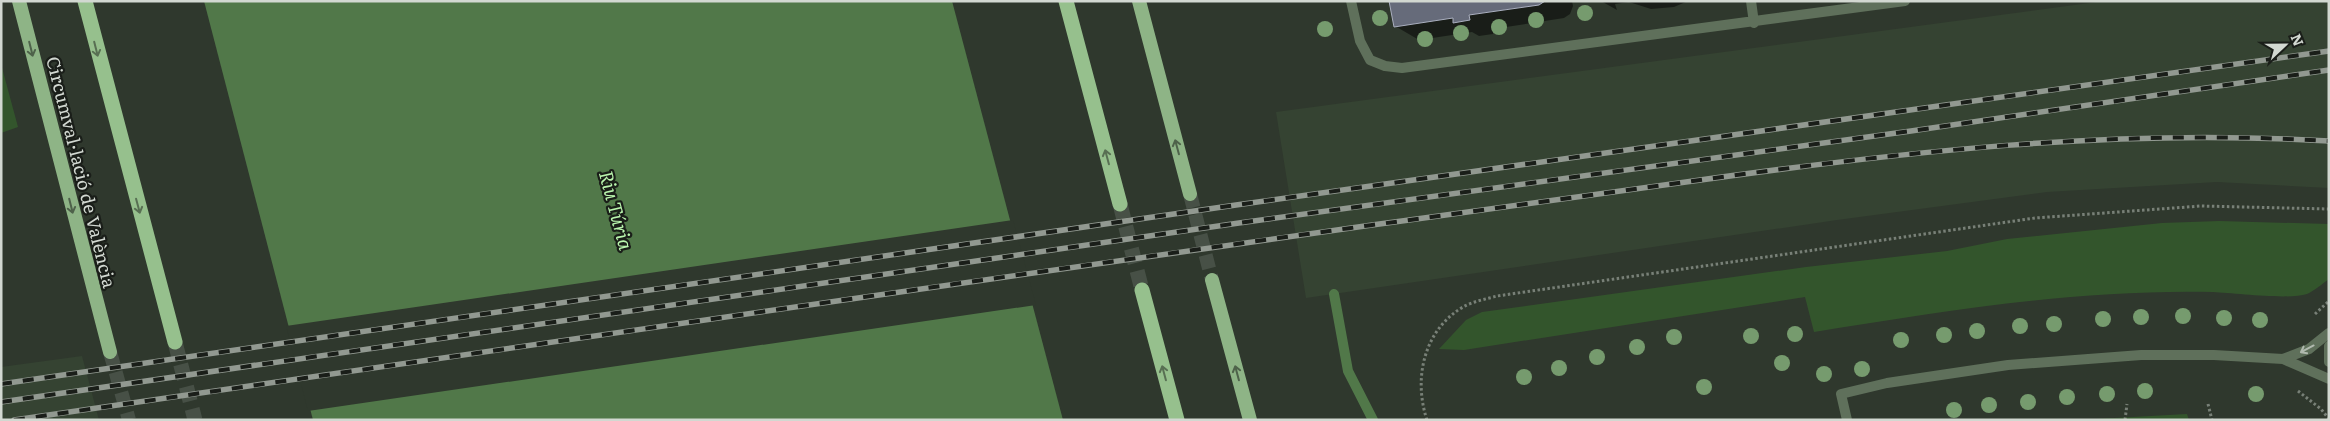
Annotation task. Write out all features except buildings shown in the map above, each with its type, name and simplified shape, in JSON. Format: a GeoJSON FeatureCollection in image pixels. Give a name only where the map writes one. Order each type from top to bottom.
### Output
{"type":"FeatureCollection","features":[{"type":"Feature","properties":{"kind":"highway","name":"Circumval·lació de València"},"geometry":{"type":"LineString","coordinates":[[19,1],[110,352]]}},
{"type":"Feature","properties":{"kind":"highway"},"geometry":{"type":"LineString","coordinates":[[85,1],[175,342]]}},
{"type":"Feature","properties":{"kind":"highway"},"geometry":{"type":"LineString","coordinates":[[1066,1],[1120,204]]}},
{"type":"Feature","properties":{"kind":"highway"},"geometry":{"type":"LineString","coordinates":[[1139,1],[1190,194]]}},
{"type":"Feature","properties":{"kind":"highway"},"geometry":{"type":"LineString","coordinates":[[1212,280],[1250,420]]}},
{"type":"Feature","properties":{"kind":"highway"},"geometry":{"type":"LineString","coordinates":[[1142,290],[1177,420]]}},
{"type":"Feature","properties":{"kind":"street"},"geometry":{"type":"LineString","coordinates":[[1352,1],[1360,41],[1370,60],[1385,66],[1402,68],[1754,23],[1906,1]]}},
{"type":"Feature","properties":{"kind":"street"},"geometry":{"type":"LineString","coordinates":[[1751,1],[1754,23]]}},
{"type":"Feature","properties":{"kind":"street"},"geometry":{"type":"LineString","coordinates":[[2283,359],[2309,349],[2329,333]]}},
{"type":"Feature","properties":{"kind":"street"},"geometry":{"type":"LineString","coordinates":[[2329,346],[2329,362]]}},
{"type":"Feature","properties":{"kind":"street"},"geometry":{"type":"LineString","coordinates":[[1847,420],[1841,394],[1887,384],[2008,365],[2079,358],[2141,354],[2214,355],[2283,359],[2329,378]]}},
{"type":"Feature","properties":{"kind":"path"},"geometry":{"type":"LineString","coordinates":[[1427,420],[1424,410],[1421,370],[1436,330],[1464,306],[1497,296],[2035,218],[2201,206],[2329,209]]}},
{"type":"Feature","properties":{"kind":"path"},"geometry":{"type":"LineString","coordinates":[[2297,384],[2298,391],[2321,409],[2329,419]]}},
{"type":"Feature","properties":{"kind":"path"},"geometry":{"type":"LineString","coordinates":[[2125,420],[2127,404]]}},
{"type":"Feature","properties":{"kind":"path"},"geometry":{"type":"LineString","coordinates":[[2208,404],[2212,420]]}},
{"type":"Feature","properties":{"kind":"shaded area"},"geometry":{"type":"Polygon","coordinates":[[[2104,1],[2329,1],[2329,188],[2217,182],[2047,192],[1837,220],[1306,298],[1276,112],[2104,1]]]}},
{"type":"Feature","properties":{"kind":"shaded area"},"geometry":{"type":"Polygon","coordinates":[[[1,64],[18,127],[1,133],[1,64]]]}},
{"type":"Feature","properties":{"kind":"shaded area"},"geometry":{"type":"Polygon","coordinates":[[[2219,221],[2329,224],[2329,279],[2310,293],[2298,296],[2213,292],[2112,294],[1963,309],[1814,332],[1805,297],[1464,350],[1439,349],[1466,320],[1482,312],[1806,267],[1947,251],[2007,239],[2162,223],[2219,221]]]}},
{"type":"Feature","properties":{"kind":"shaded area"},"geometry":{"type":"Polygon","coordinates":[[[82,356],[99,420],[1,420],[1,367],[82,356]]]}},
{"type":"Feature","properties":{"kind":"shaded area"},"geometry":{"type":"Polygon","coordinates":[[[2187,414],[2189,420],[2078,420],[2187,414]]]}},
{"type":"Feature","properties":{"kind":"water","name":"Riu Túria"},"geometry":{"type":"Polygon","coordinates":[[[204,1],[952,1],[1063,420],[313,420],[204,1]]]}},
{"type":"Feature","properties":{"kind":"pier"},"geometry":{"type":"Polygon","coordinates":[[[1013,220],[1036,305],[308,411],[286,326],[1013,220]]]}},
{"type":"Feature","properties":{"kind":"waterway"},"geometry":{"type":"LineString","coordinates":[[1334,294],[1348,371],[1373,420]]}},
{"type":"Feature","properties":{"kind":"tunnel"},"geometry":{"type":"LineString","coordinates":[[1190,194],[1212,280]]}},
{"type":"Feature","properties":{"kind":"tunnel"},"geometry":{"type":"LineString","coordinates":[[1120,204],[1142,290]]}},
{"type":"Feature","properties":{"kind":"tunnel"},"geometry":{"type":"LineString","coordinates":[[175,342],[195,420]]}},
{"type":"Feature","properties":{"kind":"tunnel"},"geometry":{"type":"LineString","coordinates":[[110,352],[129,420]]}},
{"type":"Feature","properties":{"kind":"railway"},"geometry":{"type":"LineString","coordinates":[[1,384],[1236,205],[2329,51]]}},
{"type":"Feature","properties":{"kind":"railway"},"geometry":{"type":"LineString","coordinates":[[1,402],[1239,223],[1911,131],[2329,70]]}},
{"type":"Feature","properties":{"kind":"railway"},"geometry":{"type":"LineString","coordinates":[[14,420],[1202,249],[1846,161],[2007,145],[2087,140],[2248,138],[2329,141]]}}]}
